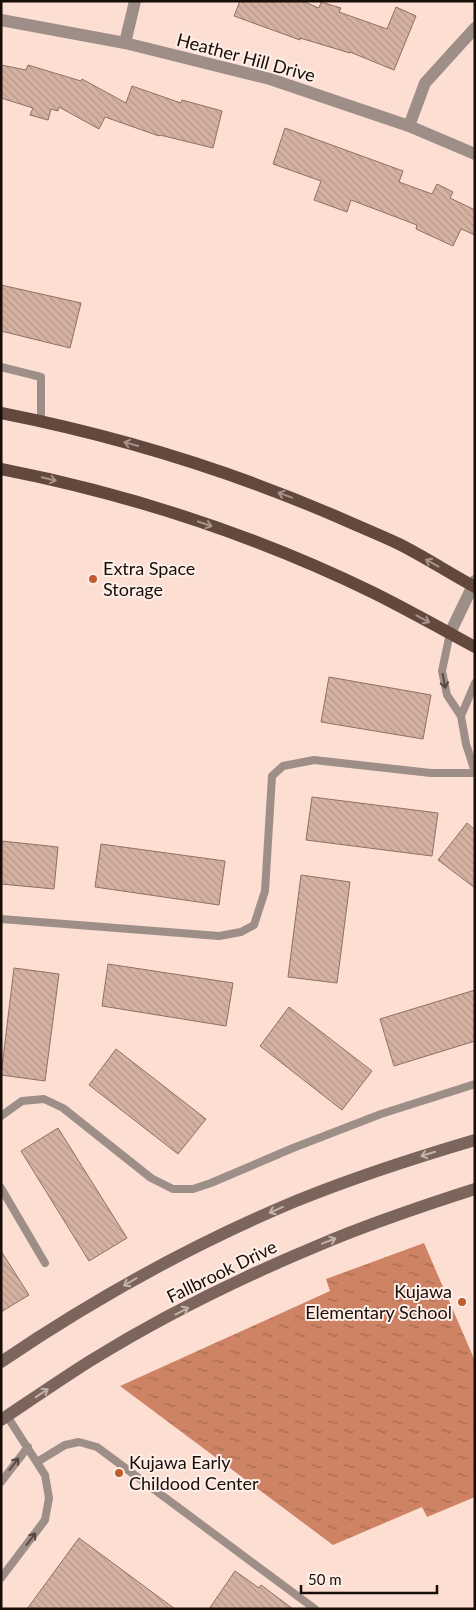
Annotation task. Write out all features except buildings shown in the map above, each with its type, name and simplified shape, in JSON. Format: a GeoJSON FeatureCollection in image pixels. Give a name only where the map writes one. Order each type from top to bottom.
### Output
{"type":"FeatureCollection","features":[{"type":"Feature","properties":{"kind":"main road"},"geometry":{"type":"LineString","coordinates":[[1,413],[135,444],[222,472],[299,500],[398,544],[474,584]]}},
{"type":"Feature","properties":{"kind":"main road"},"geometry":{"type":"LineString","coordinates":[[1,469],[120,497],[204,523],[278,551],[375,593],[475,647]]}},
{"type":"Feature","properties":{"kind":"street"},"geometry":{"type":"LineString","coordinates":[[125,43],[135,1]]}},
{"type":"Feature","properties":{"kind":"street","name":"Heather Hill Drive"},"geometry":{"type":"LineString","coordinates":[[1,20],[125,43],[270,79],[410,126],[475,154]]}},
{"type":"Feature","properties":{"kind":"street"},"geometry":{"type":"LineString","coordinates":[[410,126],[425,83],[475,28]]}},
{"type":"Feature","properties":{"kind":"street"},"geometry":{"type":"LineString","coordinates":[[450,633],[474,584]]}},
{"type":"Feature","properties":{"kind":"street","name":"Fallbrook Drive"},"geometry":{"type":"LineString","coordinates":[[1,1362],[133,1280],[237,1228],[358,1178],[475,1140]]}},
{"type":"Feature","properties":{"kind":"street","name":"Fallbrook Drive"},"geometry":{"type":"LineString","coordinates":[[4,1418],[91,1361],[160,1322],[260,1272],[318,1245],[378,1222],[475,1190]]}},
{"type":"Feature","properties":{"kind":"lane"},"geometry":{"type":"LineString","coordinates":[[1,367],[41,377],[41,421]]}},
{"type":"Feature","properties":{"kind":"lane"},"geometry":{"type":"LineString","coordinates":[[1,919],[219,936],[241,932],[254,925],[265,891],[272,776],[283,766],[314,760],[431,773],[475,773],[466,744],[461,716],[447,695],[442,671],[450,633]]}},
{"type":"Feature","properties":{"kind":"lane"},"geometry":{"type":"LineString","coordinates":[[461,716],[475,683]]}},
{"type":"Feature","properties":{"kind":"lane"},"geometry":{"type":"LineString","coordinates":[[1,1116],[22,1101],[44,1099],[63,1108],[151,1178],[173,1189],[193,1189],[381,1114],[475,1084]]}},
{"type":"Feature","properties":{"kind":"lane"},"geometry":{"type":"LineString","coordinates":[[1,1188],[45,1263]]}},
{"type":"Feature","properties":{"kind":"lane"},"geometry":{"type":"LineString","coordinates":[[1,1578],[45,1520],[49,1498],[45,1475],[28,1446],[4,1418]]}},
{"type":"Feature","properties":{"kind":"lane"},"geometry":{"type":"LineString","coordinates":[[37,1462],[65,1445],[79,1442],[96,1447],[315,1609]]}},
{"type":"Feature","properties":{"kind":"lane"},"geometry":{"type":"LineString","coordinates":[[1,1482],[28,1446]]}},
{"type":"Feature","properties":{"kind":"water"},"geometry":{"type":"Polygon","coordinates":[[[424,1243],[475,1361],[475,1497],[427,1517],[422,1507],[333,1545],[120,1386],[330,1291],[326,1279],[424,1243]]]}},
{"type":"Feature","properties":{"kind":"place","name":"Extra Space Storage"},"geometry":{"type":"Point","coordinates":[93,579]}},
{"type":"Feature","properties":{"kind":"place","name":"Kujawa Elementary School"},"geometry":{"type":"Point","coordinates":[462,1302]}},
{"type":"Feature","properties":{"kind":"place","name":"Kujawa Early Childood Center"},"geometry":{"type":"Point","coordinates":[119,1473]}}]}
